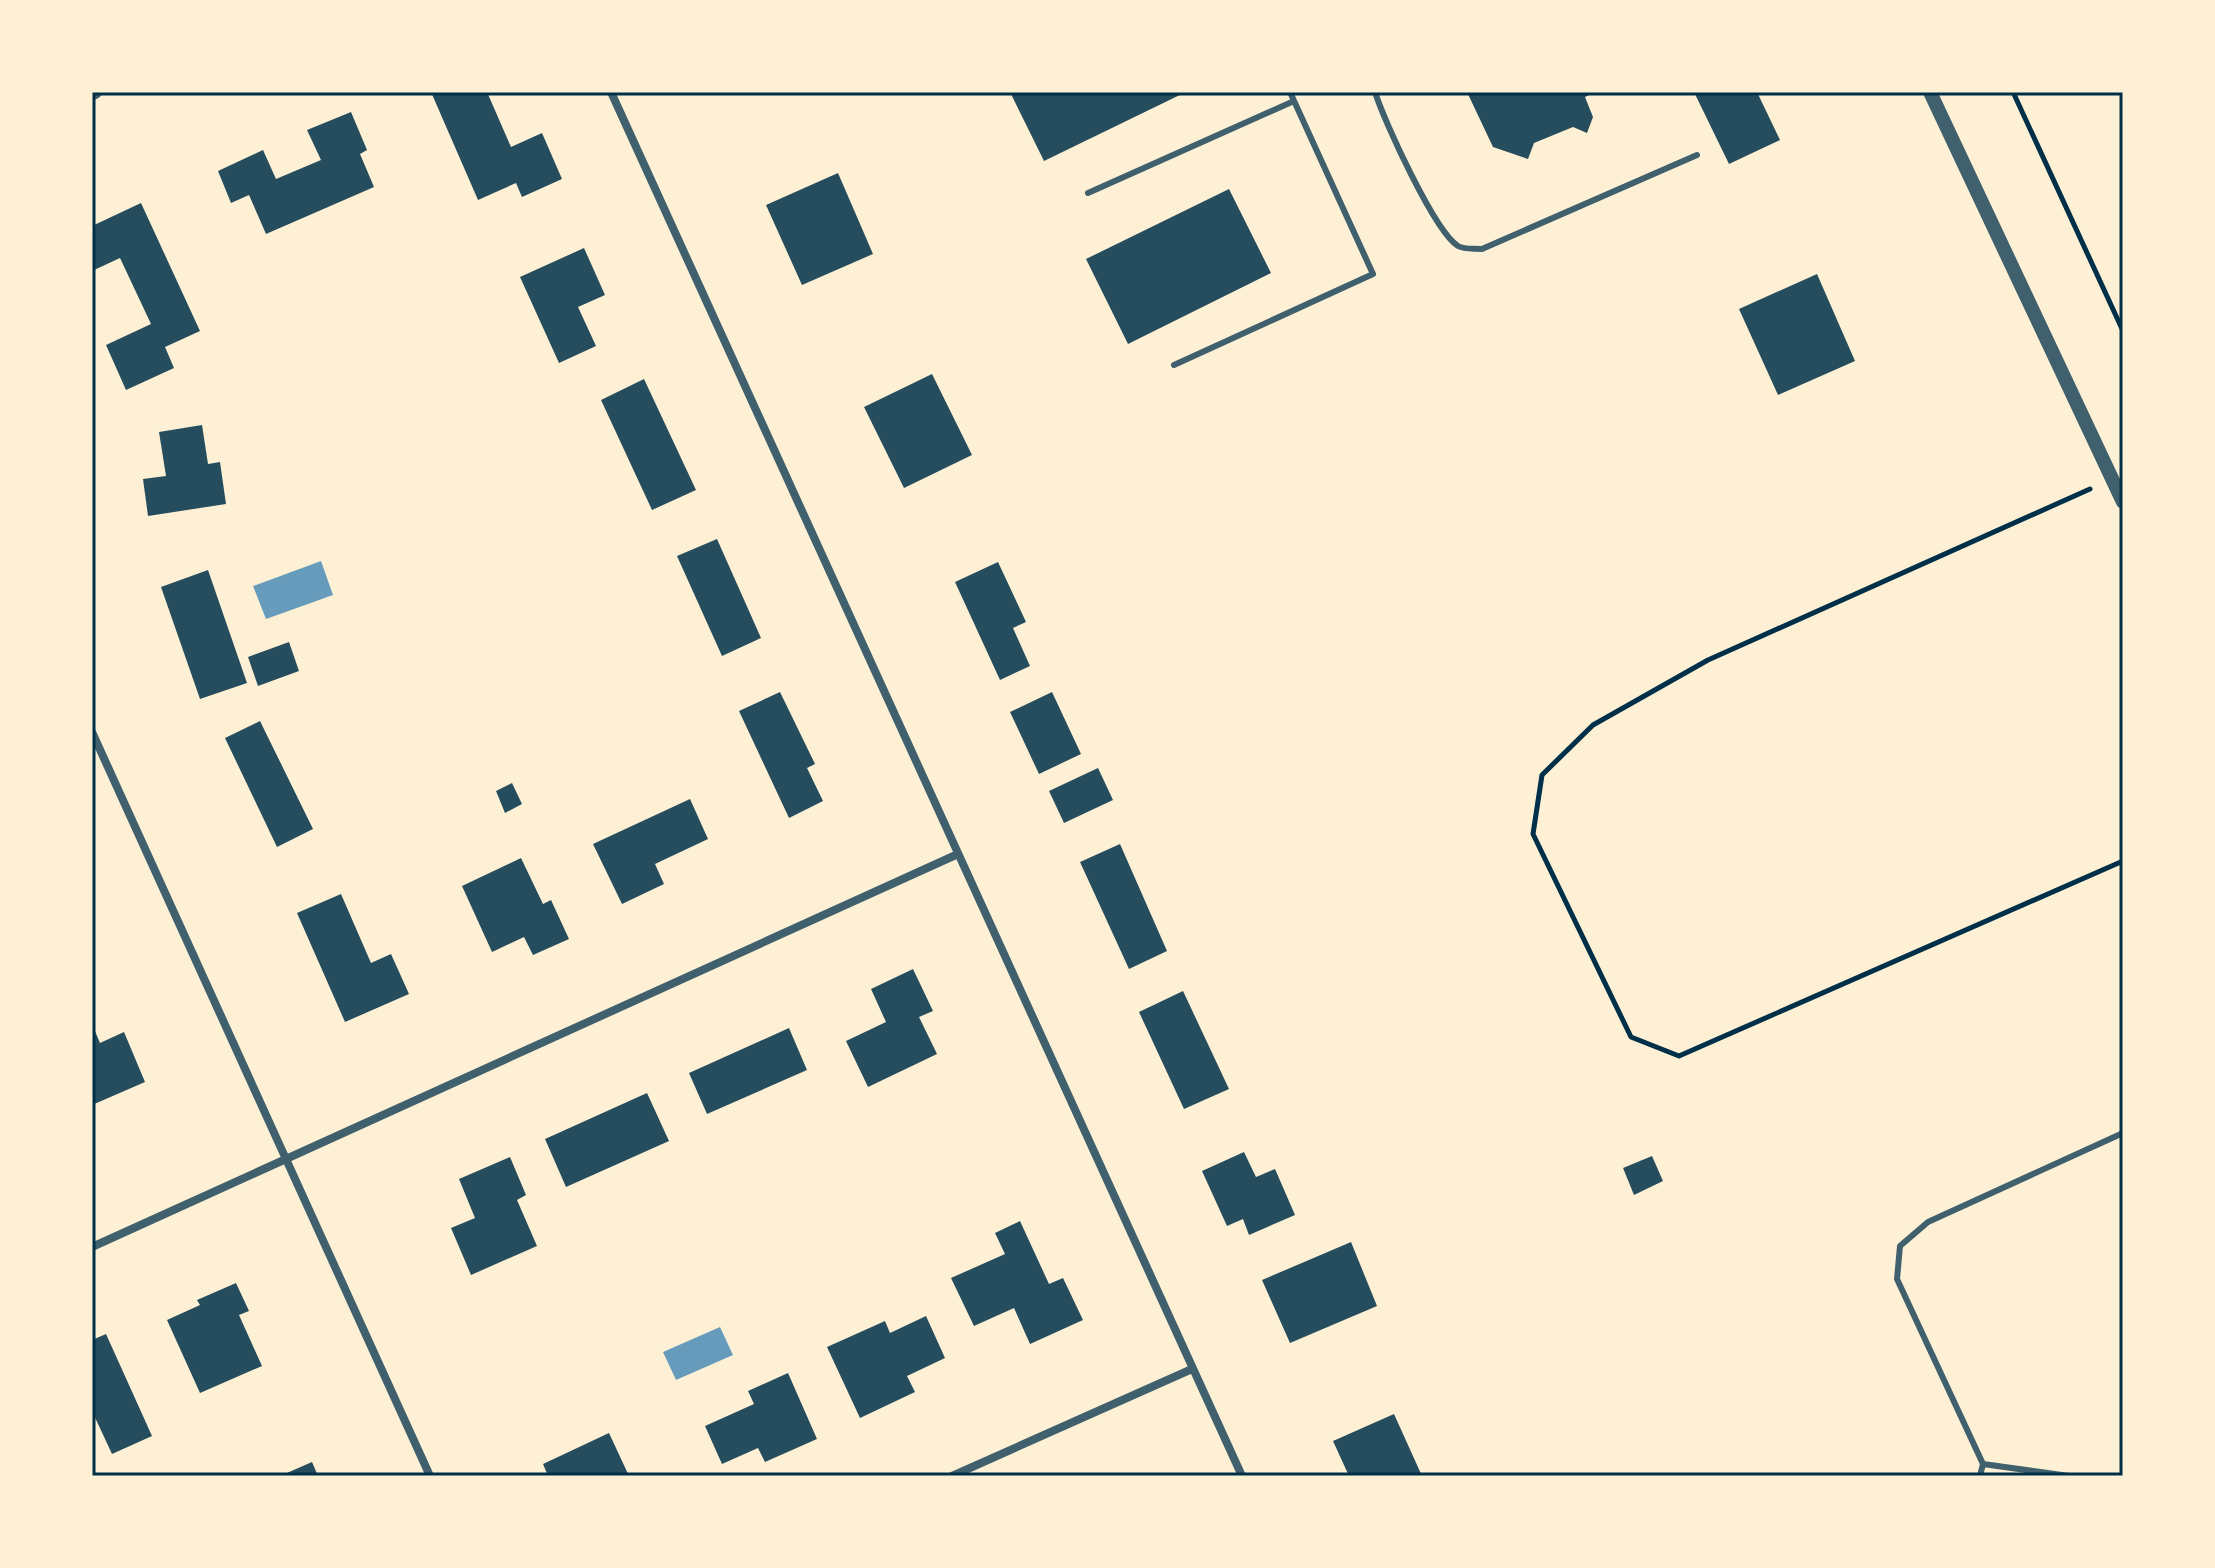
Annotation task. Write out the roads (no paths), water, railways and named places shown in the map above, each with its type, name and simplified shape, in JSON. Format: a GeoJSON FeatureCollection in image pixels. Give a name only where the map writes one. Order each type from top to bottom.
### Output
{"type":"FeatureCollection","features":[{"type":"Feature","properties":{"kind":"street"},"geometry":{"type":"LineString","coordinates":[[611,92],[1242,1476]]}},
{"type":"Feature","properties":{"kind":"street"},"geometry":{"type":"LineString","coordinates":[[1930,92],[2123,502]]}},
{"type":"Feature","properties":{"kind":"street"},"geometry":{"type":"LineString","coordinates":[[92,732],[430,1476]]}},
{"type":"Feature","properties":{"kind":"street"},"geometry":{"type":"LineString","coordinates":[[92,1247],[958,854]]}},
{"type":"Feature","properties":{"kind":"street"},"geometry":{"type":"LineString","coordinates":[[952,1476],[1192,1369]]}},
{"type":"Feature","properties":{"kind":"lane"},"geometry":{"type":"LineString","coordinates":[[1174,365],[1373,274],[1290,92]]}},
{"type":"Feature","properties":{"kind":"lane"},"geometry":{"type":"LineString","coordinates":[[1375,92],[1432,216],[1445,236],[1461,248],[1482,249],[1697,155]]}},
{"type":"Feature","properties":{"kind":"lane"},"geometry":{"type":"LineString","coordinates":[[1088,193],[1294,101]]}},
{"type":"Feature","properties":{"kind":"lane"},"geometry":{"type":"LineString","coordinates":[[1980,1476],[1983,1464],[1897,1279],[1900,1246],[1928,1222],[2123,1133]]}},
{"type":"Feature","properties":{"kind":"lane"},"geometry":{"type":"LineString","coordinates":[[1983,1464],[2069,1476]]}},
{"type":"Feature","properties":{"kind":"water"},"geometry":{"type":"Polygon","coordinates":[[[321,561],[333,595],[266,619],[253,586],[321,561]]]}},
{"type":"Feature","properties":{"kind":"water"},"geometry":{"type":"Polygon","coordinates":[[[720,1327],[733,1355],[676,1380],[663,1352],[720,1327]]]}}]}
